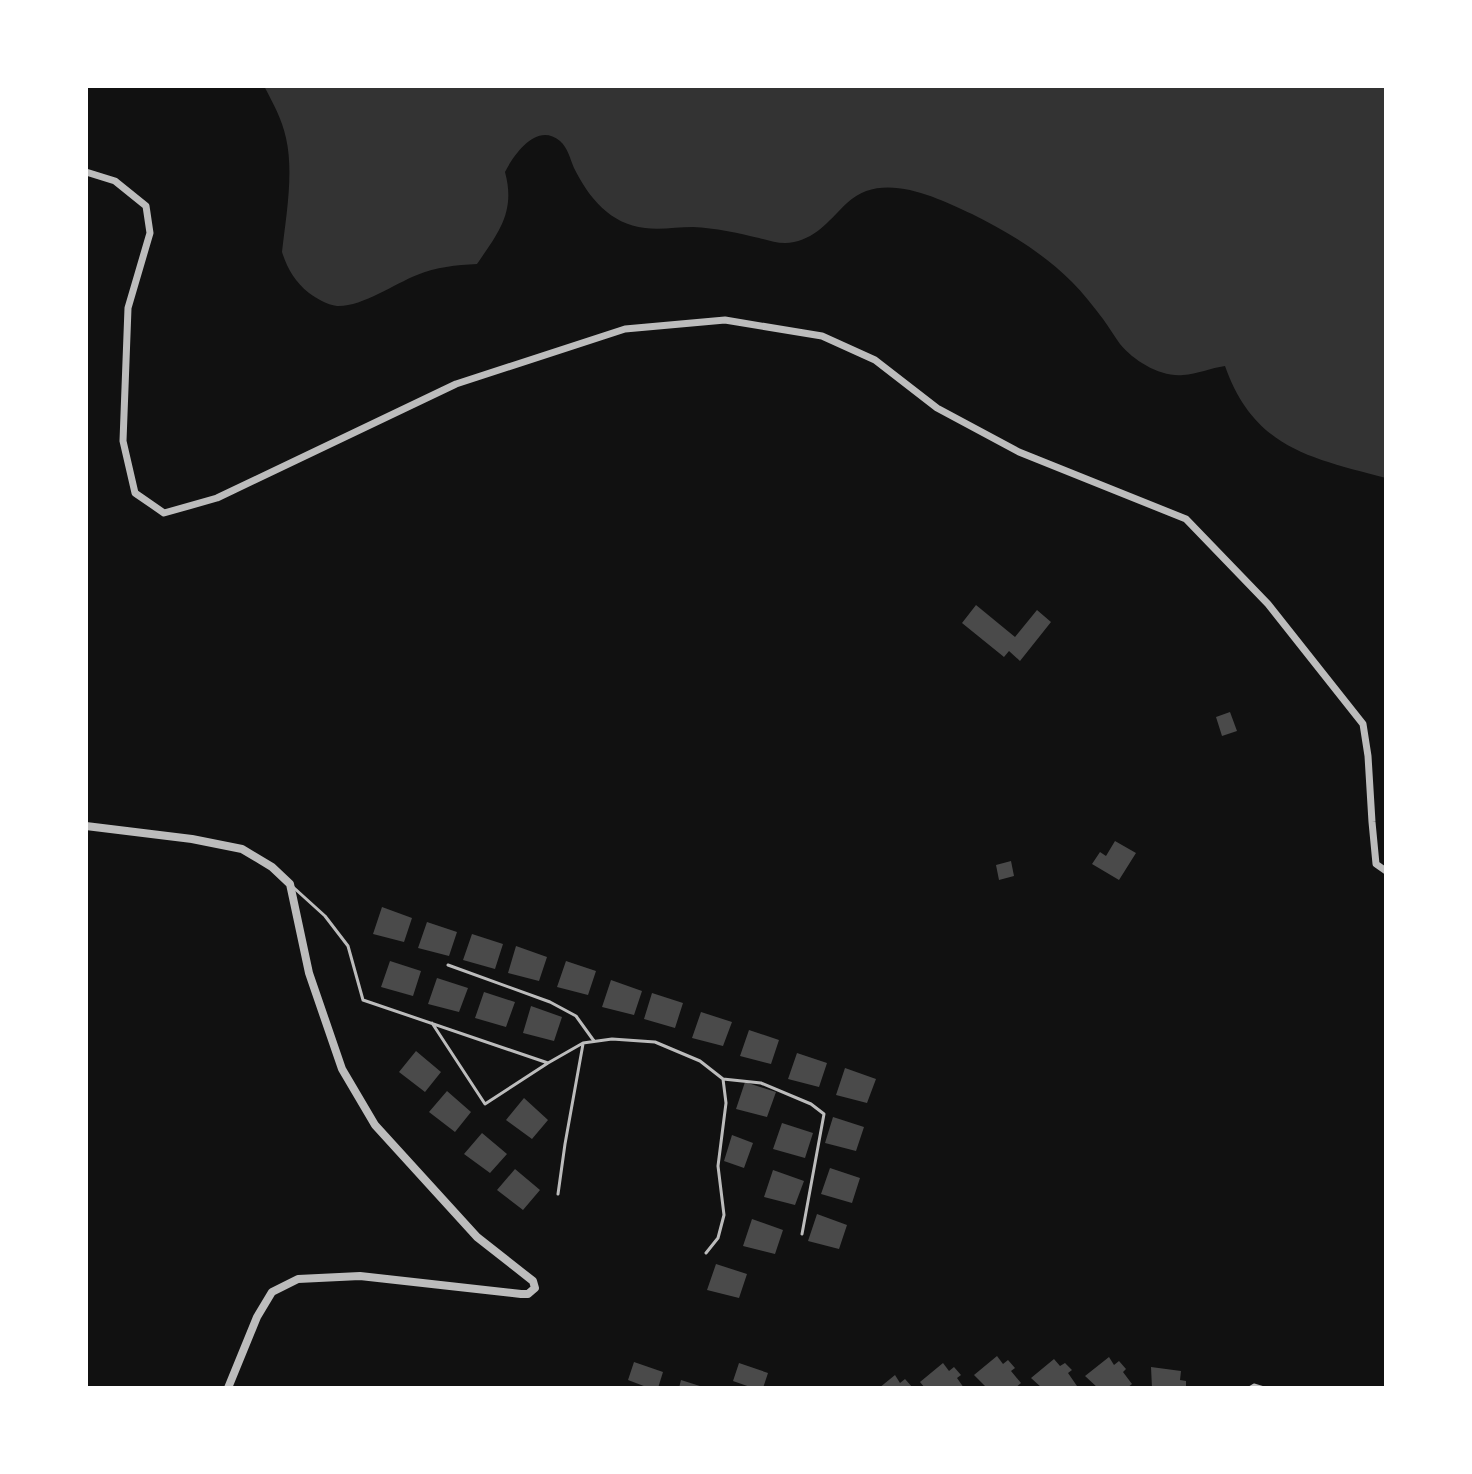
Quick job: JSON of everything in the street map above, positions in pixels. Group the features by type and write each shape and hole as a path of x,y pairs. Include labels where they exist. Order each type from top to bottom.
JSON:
{"street":[{"path":"86,172 115,181 146,206 150,233 128,308 123,441 135,493 164,513 217,498 456,384 625,329 725,320 822,336 875,360 937,408 1019,452 1186,519 1268,604 1363,724 1376,864 1386,871"},
{"path":"86,826 192,839 242,849 272,867 290,884 309,973 342,1069 375,1125 477,1237 533,1281 535,1288 528,1294 521,1294 360,1276 298,1279 272,1292 257,1317 228,1388"},
{"path":"1375,854 1386,854"}],"lane":[{"path":"290,884 325,916 348,946 363,1000 548,1063"},
{"path":"448,965 550,1002 576,1016 594,1041"},
{"path":"432,1023 485,1104 583,1043 612,1039 655,1042 700,1061 723,1079 761,1083 811,1104 824,1114 802,1234"},
{"path":"558,1194 583,1043"},
{"path":"706,1253 718,1238 724,1215 718,1166 726,1103 723,1079"},
{"path":"1249,1388 1254,1385 1264,1388"}],"shaded area":[{"path":"264,86 1386,86 1386,478 1309,455 1269,432 1237,394 1225,366 1174,375 1140,362 1120,344 1076,286 1037,252 942,200 892,187 861,193 817,231 803,240 790,243 701,228 645,228 621,221 602,208 580,179 563,144 543,135 528,142 505,172 507,211 498,232 477,264 431,270 357,303 329,304 300,284 282,252 288,195 288,152 282,124"}],"building":[{"path":"976,605 1015,637 1037,610 1051,622 1020,661 1009,651 1004,657 962,623"},
{"path":"1230,712 1237,731 1222,736 1216,717"},
{"path":"1115,841 1136,853 1119,880 1092,864 1100,852 1106,856"},
{"path":"1011,861 1014,876 999,880 996,865"},
{"path":"382,907 412,918 404,942 373,934"},
{"path":"427,922 457,932 449,956 418,948"},
{"path":"472,934 503,944 495,969 463,960"},
{"path":"516,946 547,957 539,981 508,973"},
{"path":"390,961 421,971 413,996 381,987"},
{"path":"566,961 596,971 588,995 557,987"},
{"path":"437,978 468,988 459,1012 428,1004"},
{"path":"611,980 642,991 634,1015 602,1007"},
{"path":"484,992 515,1002 506,1027 475,1018"},
{"path":"652,993 683,1003 675,1028 644,1019"},
{"path":"531,1006 562,1017 554,1041 523,1033"},
{"path":"701,1012 732,1022 723,1046 692,1038"},
{"path":"749,1030 779,1040 771,1064 740,1056"},
{"path":"416,1051 441,1072 425,1092 399,1072"},
{"path":"797,1053 827,1063 819,1087 788,1079"},
{"path":"845,1068 876,1079 867,1103 836,1095"},
{"path":"745,1082 776,1092 767,1117 736,1109"},
{"path":"447,1091 471,1112 455,1132 429,1112"},
{"path":"524,1098 548,1120 532,1139 506,1120"},
{"path":"833,1117 864,1127 856,1151 825,1143"},
{"path":"782,1123 813,1133 805,1158 773,1149"},
{"path":"482,1133 507,1154 490,1173 464,1154"},
{"path":"732,1135 753,1143 744,1168 724,1161"},
{"path":"830,1168 860,1178 852,1203 821,1194"},
{"path":"515,1169 540,1190 523,1210 497,1190"},
{"path":"773,1170 804,1181 795,1205 764,1197"},
{"path":"817,1214 847,1225 839,1249 808,1241"},
{"path":"752,1219 783,1230 775,1254 743,1246"},
{"path":"716,1264 747,1274 739,1298 707,1290"},
{"path":"997,1356 1003,1364 1008,1360 1015,1368 1011,1371 1021,1383 1015,1388 987,1388 974,1375"},
{"path":"1109,1357 1114,1365 1119,1361 1126,1369 1123,1372 1132,1384 1127,1388 1098,1388 1085,1376"},
{"path":"1054,1359 1060,1366 1065,1363 1072,1370 1068,1373 1077,1386 1075,1388 1042,1388 1031,1378"},
{"path":"634,1362 663,1372 658,1388 628,1380"},
{"path":"739,1363 768,1373 763,1388 733,1381"},
{"path":"943,1363 949,1371 954,1367 961,1375 957,1378 964,1388 925,1388 920,1382"},
{"path":"1151,1367 1181,1371 1180,1380 1186,1381 1186,1388 1152,1388"},
{"path":"895,1375 900,1383 905,1379 913,1388 879,1388"},
{"path":"681,1380 703,1387 703,1388 679,1388"}]}
